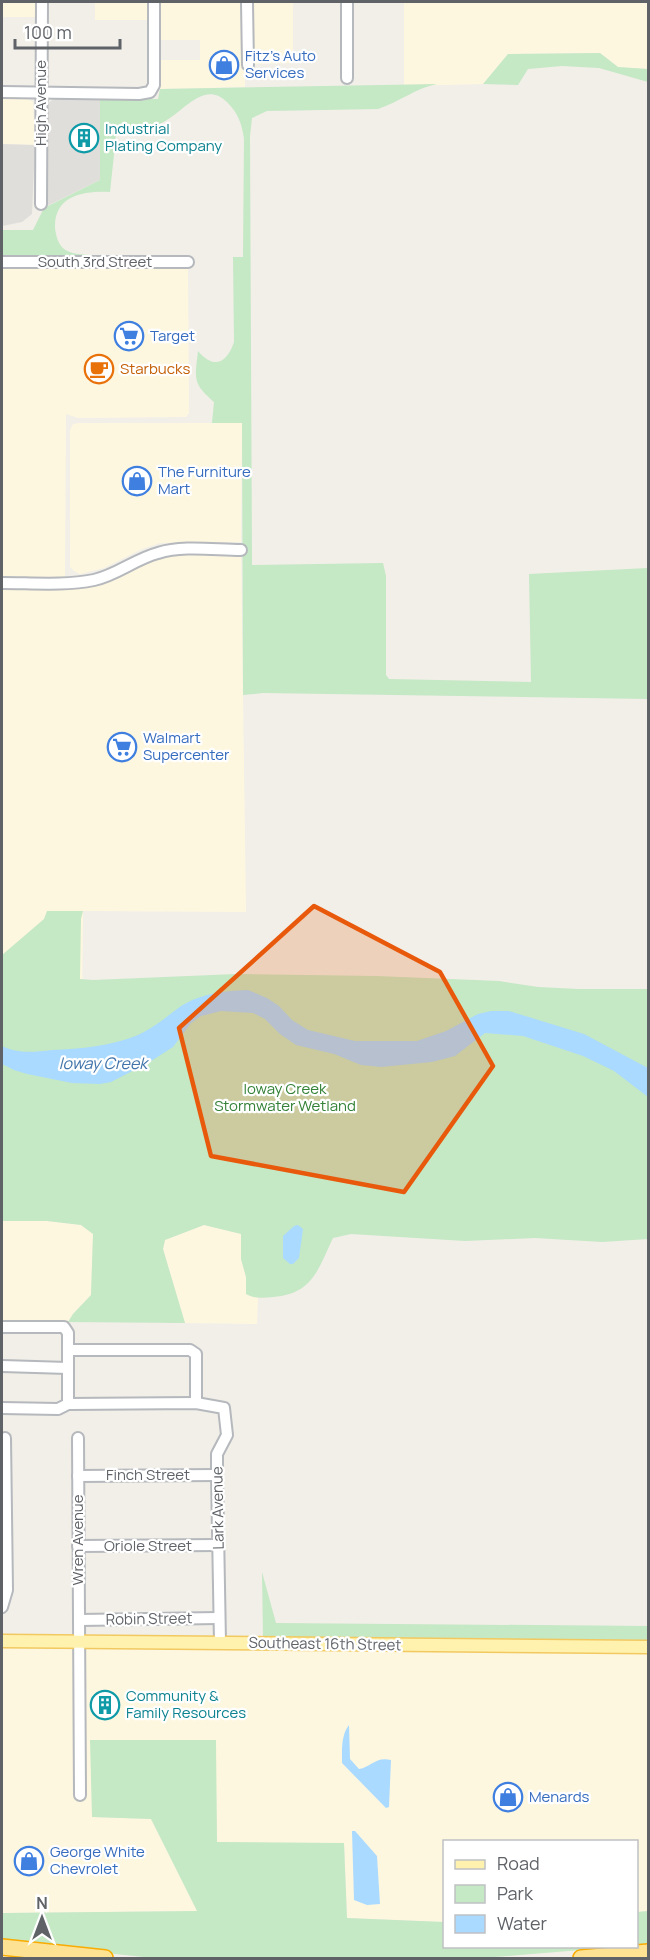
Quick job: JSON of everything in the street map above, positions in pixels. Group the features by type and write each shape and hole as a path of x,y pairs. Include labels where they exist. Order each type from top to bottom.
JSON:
{"highway":[{"path":"2,1947 105,1959"},
{"path":"581,1959 648,1952"}],"main road":[{"name":"Southeast 16th Street","path":"2,1641 648,1647"}],"street":[{"name":"High Avenue","path":"41,204 42,2"},
{"path":"2,92 139,94 150,92 154,84 154,2"},
{"path":"247,2 248,65"},
{"path":"347,2 347,78"},
{"name":"South 3rd Street","path":"2,262 188,262"},
{"path":"2,583 80,582 111,576 160,552 241,550"},
{"path":"2,1327 64,1327 68,1333 68,1404"},
{"path":"2,1408 58,1409 68,1404 196,1403 196,1354 190,1350 68,1350"},
{"path":"2,1366 68,1368"},
{"name":"Lark Avenue","path":"196,1403 224,1408 227,1435 218,1455 217,1475 220,1642"},
{"path":"2,1607 7,1590 5,1438"},
{"name":"Wren Avenue","path":"78,1438 80,1795"},
{"name":"Finch Street","path":"78,1476 217,1475"},
{"name":"Oriole Street","path":"78,1546 219,1545"},
{"name":"Robin Street","path":"79,1620 219,1618"}],"highlighted area":[{"path":"314,906 440,972 493,1066 404,1192 211,1156 179,1028"}],"shaded area":[{"path":"2,2 35,2 35,17 2,17"},
{"path":"95,2 149,2 150,20 95,20"},
{"path":"159,2 244,2 245,87 160,89 159,60 200,60 200,40 159,40"},
{"path":"250,2 293,2 293,63 251,64"},
{"path":"404,2 648,2 648,69 618,67 600,53 508,54 483,84 404,86"},
{"path":"2,97 25,97 33,102 35,145 2,144"},
{"path":"56,98 100,99 100,180 47,206 47,112 49,102"},
{"path":"2,144 35,145 32,214 22,222 2,226"},
{"path":"2,262 188,262 189,413 186,417 78,418 66,414 65,582 80,582 160,552 241,550 246,912 83,911 82,1007 2,1008"},
{"path":"242,423 241,542 160,543 142,549 104,568 80,574 74,571 70,567 70,430 73,424"},
{"path":"2,1221 47,1221 81,1225 93,1234 91,1295 68,1322 2,1321"},
{"path":"204,1225 242,1234 241,1259 246,1277 246,1294 258,1298 257,1324 185,1323 163,1249 165,1240"},
{"path":"2,1648 648,1653 648,1911 638,1912 638,1840 443,1840 443,1922 347,1918 344,1843 217,1843 215,1740 91,1740 92,1817 151,1819 198,1911 2,1913"}],"green space":[{"path":"600,53 618,67 648,69 648,82 599,68 562,66 528,69 518,85 483,84 508,54"},
{"path":"437,84 378,109 267,111 252,118 250,136 252,565 383,563 386,576 386,675 389,679 531,682 529,574 648,568 648,699 263,693 243,695 242,423 212,423 214,402 198,385 196,374 198,351 209,361 219,362 228,355 234,342 233,257 243,257 244,139 237,115 227,102 218,96 209,94 192,101 159,124 117,126 110,192 81,194 72,197 60,208 56,217 56,234 62,247 70,252 92,255 92,257 2,258 2,230 33,230 44,208 100,180 100,99 158,99 160,89"},
{"name":"Ioway Creek Stormwater Wetland","path":"47,911 83,911 80,979 236,974 377,976 499,981 538,987 578,989 648,989 648,1239 602,1242 535,1238 465,1241 351,1234 333,1238 318,1270 306,1285 286,1295 259,1298 246,1294 246,1277 241,1259 241,1234 204,1225 165,1240 163,1249 185,1323 68,1322 91,1295 93,1234 81,1225 47,1221 2,1221 2,955 44,919"},
{"path":"262,1572 276,1623 648,1626 648,1640 263,1637"},
{"path":"90,1740 216,1740 217,1842 344,1843 347,1918 443,1922 443,1948 605,1948 483,1958 153,1958 2,1942 2,1913 197,1911 151,1819 92,1817"},
{"path":"648,1911 648,1943 638,1945 638,1912"}],"water":[{"name":"Ioway Creek","path":"248,990 279,1006 292,1020 308,1030 355,1041 417,1041 446,1031 478,1014 509,1011 584,1034 648,1068 648,1097 614,1071 583,1056 523,1036 485,1033 455,1056 432,1062 381,1067 361,1065 334,1054 296,1045 280,1034 265,1019 253,1013 221,1011 201,1016 191,1023 173,1047 111,1082 72,1083 27,1074 2,1064 2,1046 32,1052 107,1044 128,1039 143,1032 193,1000 220,992"},
{"path":"298,1225 303,1229 299,1258 290,1264 283,1258 283,1236"},
{"path":"349,1725 350,1759 359,1769 381,1759 391,1760 389,1807 386,1808 342,1763 343,1738"},
{"path":"352,1831 355,1831 377,1856 380,1904 367,1905 354,1900"}],"place":[{"name":"Fitz's Auto Services","path":"224,65"},
{"name":"Industrial Plating Company","path":"84,138"},
{"name":"Target","path":"129,336"},
{"name":"Starbucks","path":"99,369"},
{"name":"The Furniture Mart","path":"137,481"},
{"name":"Walmart Supercenter","path":"122,747"},
{"name":"Community & Family Resources","path":"105,1705"},
{"name":"Menards","path":"508,1797"},
{"name":"George White Chevrolet","path":"29,1861"}]}
